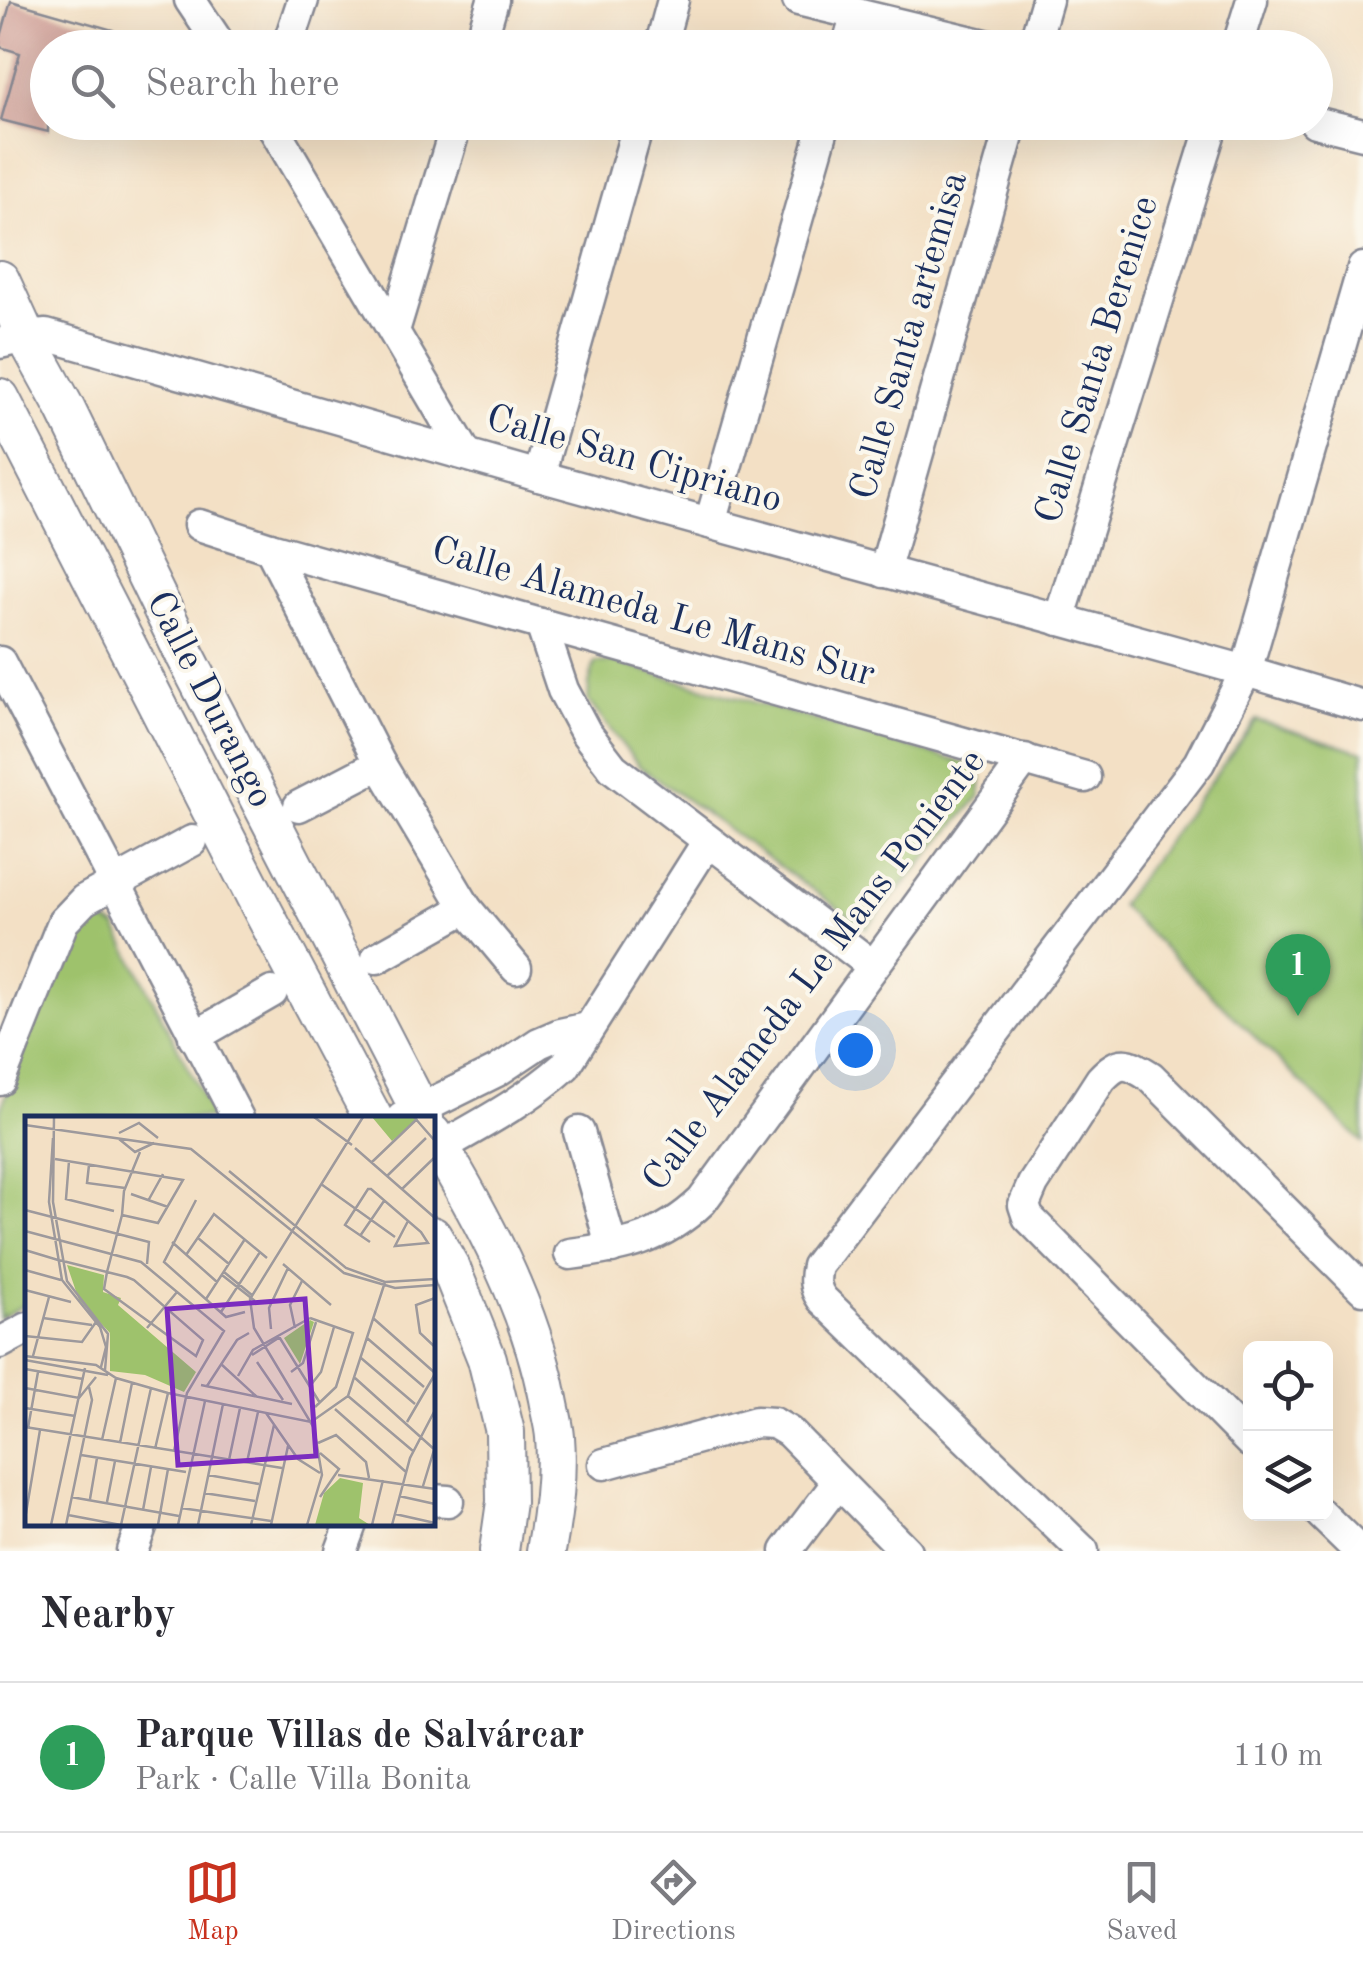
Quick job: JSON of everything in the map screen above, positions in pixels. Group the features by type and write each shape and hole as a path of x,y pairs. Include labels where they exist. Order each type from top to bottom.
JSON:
{"main road":[{"name":"Calle Durango","path":"0,280 13,340 64,408 418,1116"},
{"name":"Calle Durango","path":"0,398 372,1116"},
{"name":"Calle Durango","path":"435,1144 457,1174 518,1300 542,1369 555,1436 554,1512 546,1551"},
{"path":"435,1241 488,1358 506,1432 506,1502 498,1551"}],"street":[{"path":"190,0 210,30"},
{"path":"293,30 304,0"},
{"path":"485,30 494,0"},
{"path":"665,30 673,0"},
{"path":"798,0 923,30"},
{"path":"1038,30 1047,0"},
{"path":"1243,30 1252,0"},
{"path":"852,30 857,14"},
{"path":"1333,126 1363,134"},
{"path":"281,140 466,454"},
{"path":"394,331 451,140"},
{"path":"540,476 634,140"},
{"path":"710,523 821,140"},
{"name":"Calle Santa artemisa","path":"884,572 1007,140"},
{"name":"Calle Santa Berenice","path":"1058,620 1207,140"},
{"path":"1084,1551 822,1299 815,1282 817,1266 1198,764 1246,671 1363,268"},
{"name":"Calle San Cipriano","path":"13,340 46,336 60,339 1363,706"},
{"name":"Calle Alameda Le Mans Sur","path":"198,526 1086,777"},
{"path":"270,548 380,764 466,908 516,968"},
{"path":"541,624 563,690 586,733 613,768 873,966"},
{"path":"4,683 116,882 237,1116"},
{"name":"Calle Alameda Le Mans Poniente","path":"570,1254 612,1248 660,1233 682,1221 702,1201 1024,760"},
{"path":"299,806 380,764"},
{"path":"0,1080 62,922 84,900 192,841"},
{"path":"435,1127 518,1102 566,1066 708,841"},
{"path":"378,958 466,908"},
{"path":"194,1037 272,992"},
{"path":"435,1122 497,1071 539,1043 588,1028"},
{"path":"1243,1435 1028,1217 1024,1205 1032,1184 1100,1079 1121,1064 1151,1077 1363,1289"},
{"path":"497,1071 518,1102"},
{"name":"Calle Alameda Le Mans Poniente","path":"578,1132 612,1248"},
{"path":"0,1344 25,1330"},
{"path":"604,1464 756,1422 774,1423 789,1432 906,1551"},
{"path":"786,1551 838,1482"},
{"path":"1329,1521 1359,1551"},
{"path":"132,1551 141,1526"},
{"path":"341,1551 350,1526"}],"green space":[{"path":"595,662 615,662 968,764 982,778 980,796 866,928 639,766 588,701"},
{"path":"1256,720 1363,752 1363,1143 1120,905"},
{"path":"97,918 116,927 213,1116 25,1116 25,1304 0,1318 0,1110 73,919"}],"building":[{"path":"11,1 113,30 30,30 30,127 1,120 20,53 0,47"}],"place":[{"name":"Parque Villas de Salvárcar","path":"1298,1016"}]}
